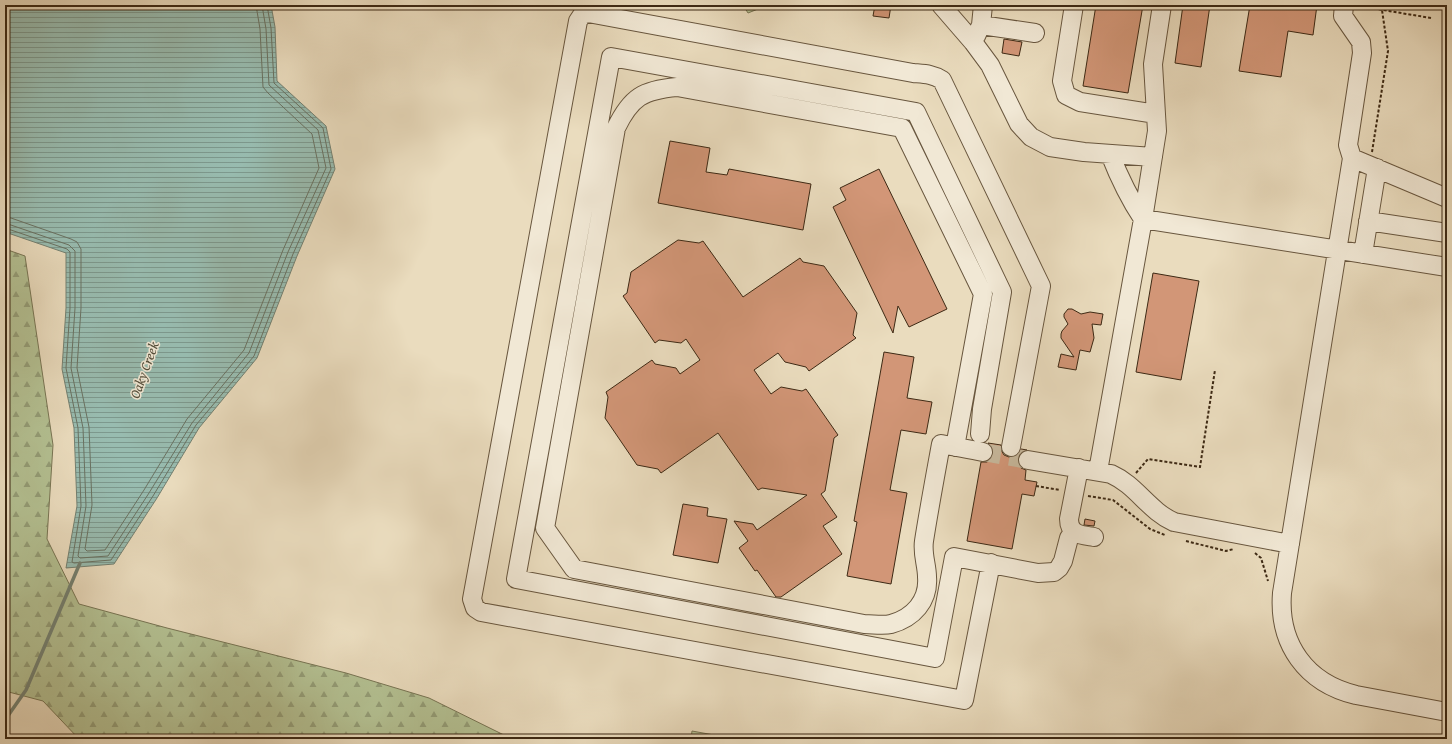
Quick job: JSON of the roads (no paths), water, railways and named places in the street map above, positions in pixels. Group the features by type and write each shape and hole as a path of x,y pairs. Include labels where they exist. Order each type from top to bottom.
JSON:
{"lane":[{"path":"941,5 973,42 990,65 1019,124 1031,137 1050,147 1084,152 1153,156"},
{"path":"973,42 981,25 983,5"},
{"path":"1074,5 1062,81 1066,94 1080,102 1156,114"},
{"path":"1098,472 1143,219 1157,131 1153,64 1162,5"},
{"path":"1351,6 1343,16 1361,42 1362,53 1348,145 1352,158 1282,593 1281,615 1288,641 1297,656 1304,666 1322,682 1344,692 1447,712"},
{"path":"991,563 964,700 481,612 475,608 472,599 578,21 582,15 588,13 913,73 930,74 942,80 1041,286 1011,447"},
{"path":"981,25 1035,33"},
{"path":"980,434 982,409 1002,292 916,112 611,56 516,579 935,658 954,557 1038,573 1054,572 1059,568 1063,561 1069,538 1074,532"},
{"path":"955,447 983,294 902,128 677,87 652,90 640,96 630,104 616,128 545,528 574,569 864,624 891,624 912,614 921,605 925,596 927,576 924,560 924,543 941,444 955,447 983,452"},
{"path":"1110,154 1120,180 1143,219"},
{"path":"1352,158 1447,198"},
{"path":"1363,254 1377,168"},
{"path":"1143,219 1447,267"},
{"path":"1368,221 1447,233"},
{"path":"1028,460 1111,474 1119,477 1164,518 1174,522 1290,544"},
{"path":"1078,468 1069,519 1070,527 1077,534 1094,537"}],"water":[{"path":"5,5 271,5 275,27 277,81 326,126 335,169 297,256 257,358 199,428 157,498 114,564 66,568 77,506 74,428 62,369 66,308 66,253 5,232"}],"waterway":[{"name":"Oaky Creek","path":"5,720 26,690 80,563"}],"tunnel":[{"path":"983,452 1028,460"}]}
